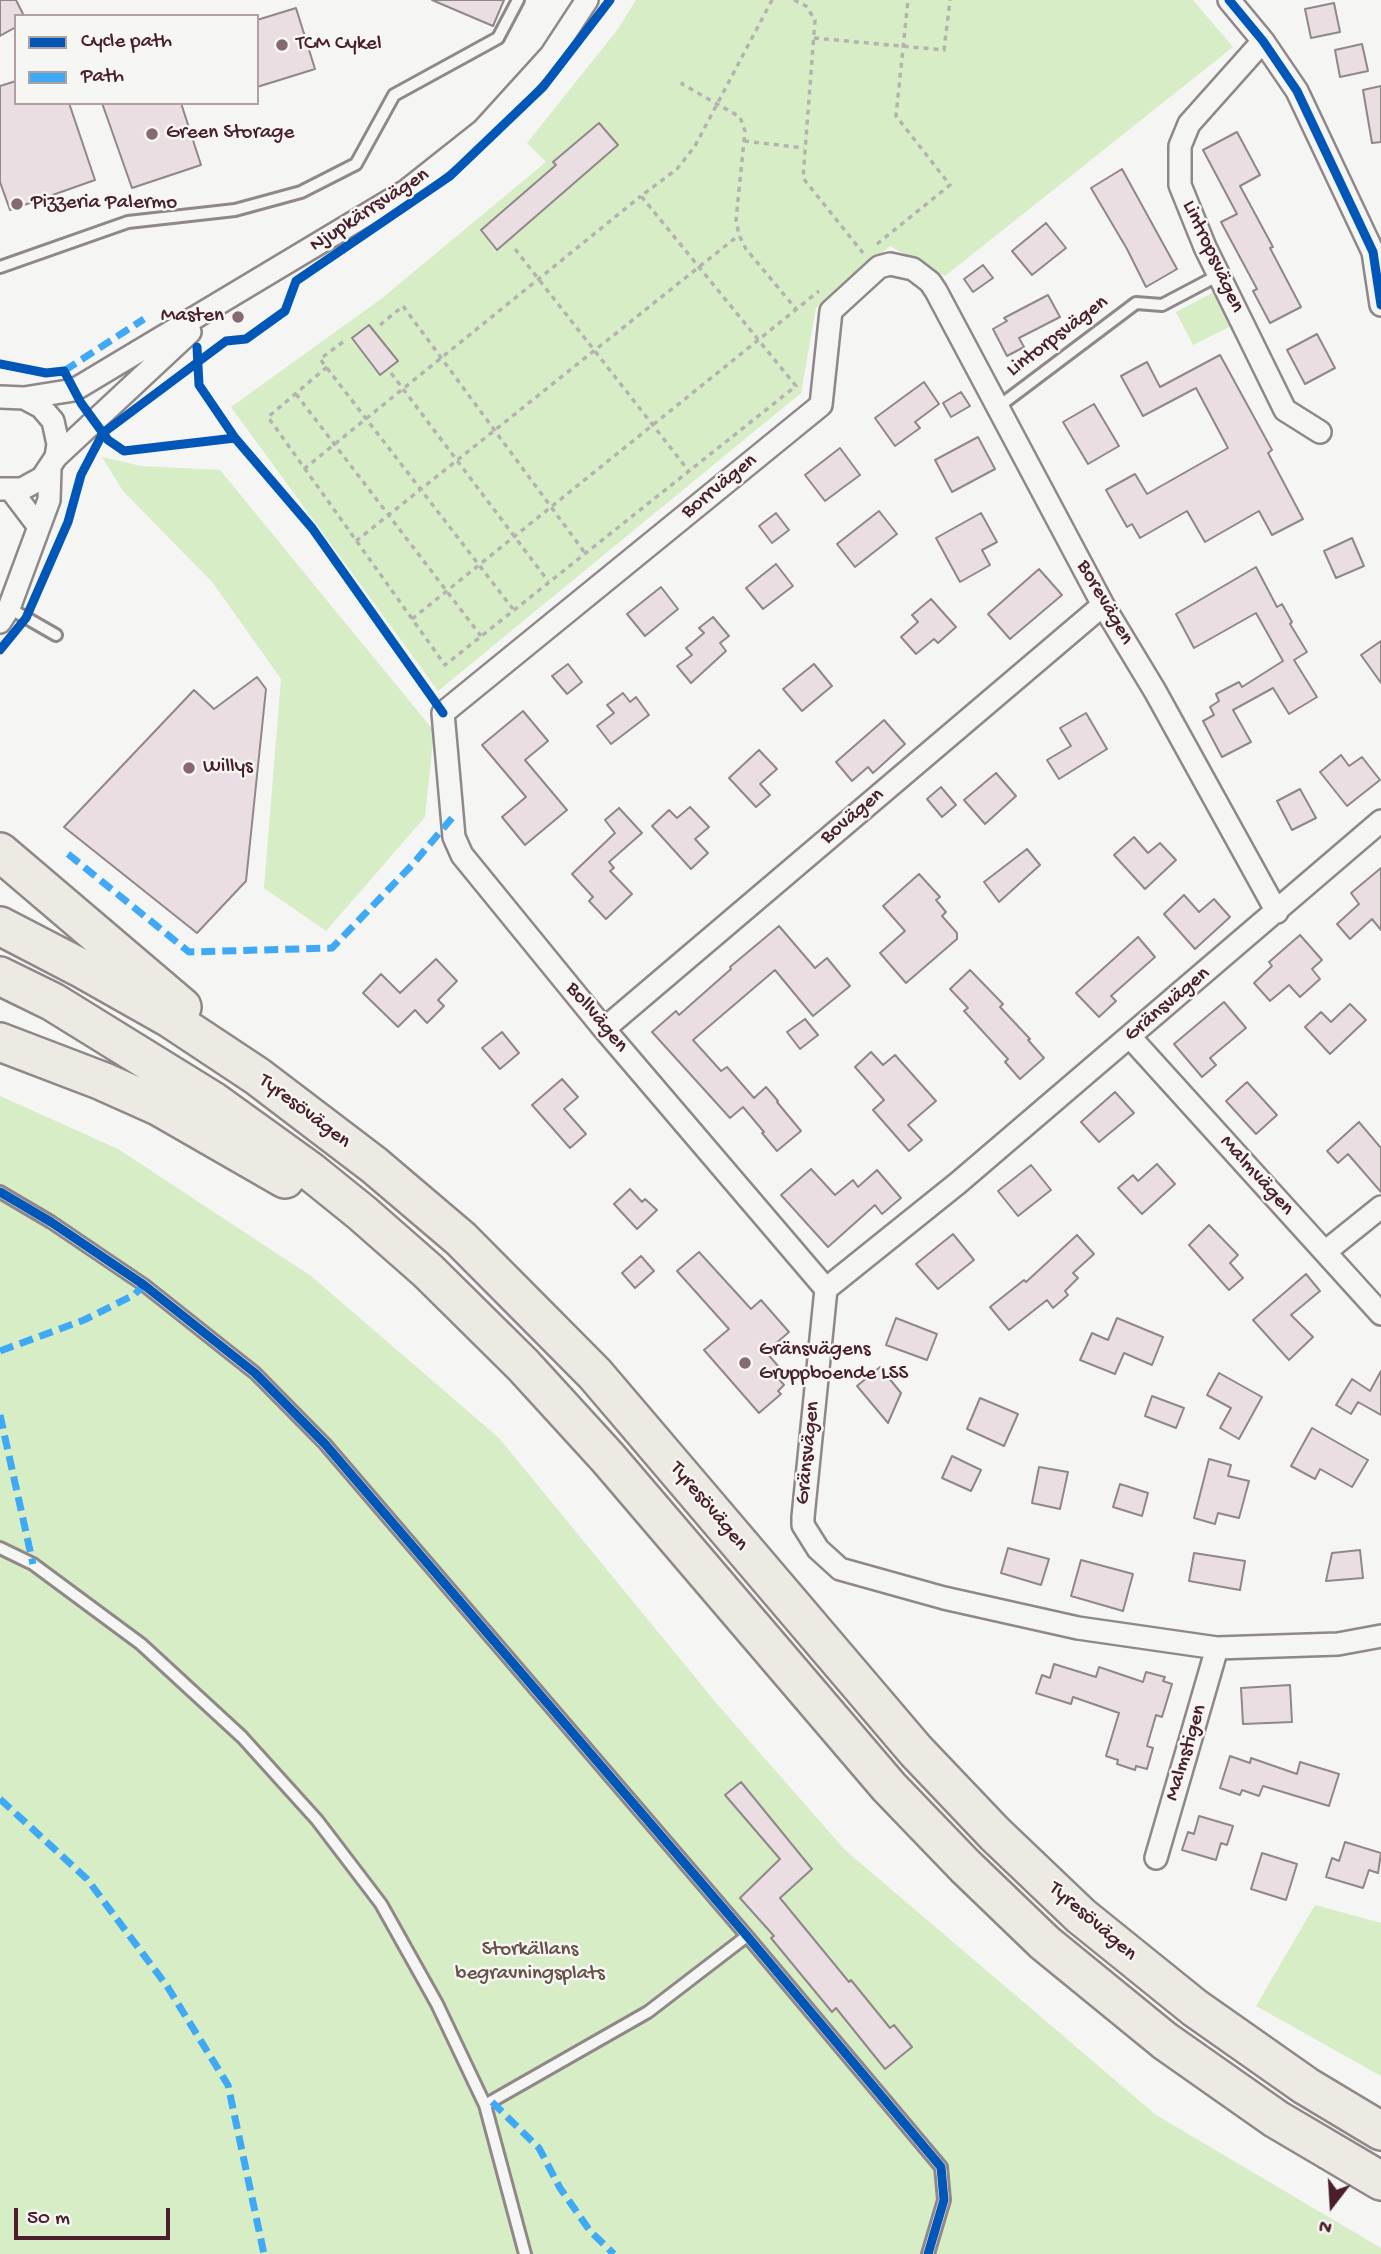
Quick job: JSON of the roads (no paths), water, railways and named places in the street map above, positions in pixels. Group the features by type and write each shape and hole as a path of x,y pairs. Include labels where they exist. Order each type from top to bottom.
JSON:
{"highway":[{"path":"0,852 176,1002 257,1076"},
{"name":"Tyresövägen","path":"0,926 160,1013 257,1076 374,1165 461,1239 595,1374 916,1751 995,1834 1081,1916 1195,2008 1307,2086 1381,2131"},
{"name":"Tyresövägen","path":"0,976 53,1002 213,1101 310,1171 428,1271 513,1356 608,1458 889,1787 965,1866 1045,1943 1165,2041 1276,2119 1381,2181"},
{"path":"0,1042 102,1081 158,1106 272,1171 428,1271"}],"street":[{"name":"Njupkärrsvägen","path":"0,396 24,398 74,390 407,191 483,130 551,55 587,0"},
{"path":"1229,0 1263,41 1297,91 1377,250 1381,305"},
{"name":"Lintropsvägen","path":"1263,41 1189,124 1180,146 1180,185 1205,247 1285,410 1320,432"},
{"name":"Borrvägen","path":"443,713 821,405 831,311 879,267 890,264 913,269 930,282 936,291"},
{"name":"Borevägen","path":"936,291 1102,605 1155,691 1277,912"},
{"name":"Njupkärrsvägen","path":"5,490 32,485 217,306"},
{"path":"4,615 48,500 58,444 53,421 41,407 24,398"},
{"path":"5,490 39,527"},
{"name":"Bovägen","path":"604,1029 1102,605"},
{"name":"Bollvägen","path":"443,713 454,837 462,855 604,1029 826,1289"},
{"name":"Gränsvägen","path":"1381,821 958,1183 826,1289 803,1517 803,1525 810,1538 827,1559 840,1569 944,1598 1078,1628 1217,1648 1338,1644 1381,1636"},
{"name":"Malmvägen","path":"1130,1037 1381,1314"},
{"path":"1325,1252 1381,1207"},
{"name":"Malmstigen","path":"1156,1858 1217,1648"}],"lane":[{"path":"0,267 128,222 235,210 301,192 356,164 394,95 498,38 518,0"},
{"name":"Lintorpsvägen","path":"998,407 1136,303 1162,305 1219,275"},
{"path":"4,615 56,635"},
{"path":"0,1192 51,1222 144,1284 255,1373 324,1444 747,1936 941,2167 944,2200 928,2254"},
{"path":"0,1548 33,1564 142,1644 242,1737 317,1820 381,1904 437,2004 485,2105 525,2254"},
{"path":"485,2105 648,2012 747,1936"}],"place":[{"name":"TCM Cykel","path":"282,45"},
{"name":"Green Storage","path":"152,134"},
{"name":"Pizzeria Palermo","path":"17,204"},
{"name":"Masten","path":"238,317"},
{"name":"Willys","path":"189,768"},
{"name":"Gränsvägens Gruppboende LSS","path":"745,1363"}],"park label":[{"name":"Storkällans begravningsplats","path":"530,1963"}]}
